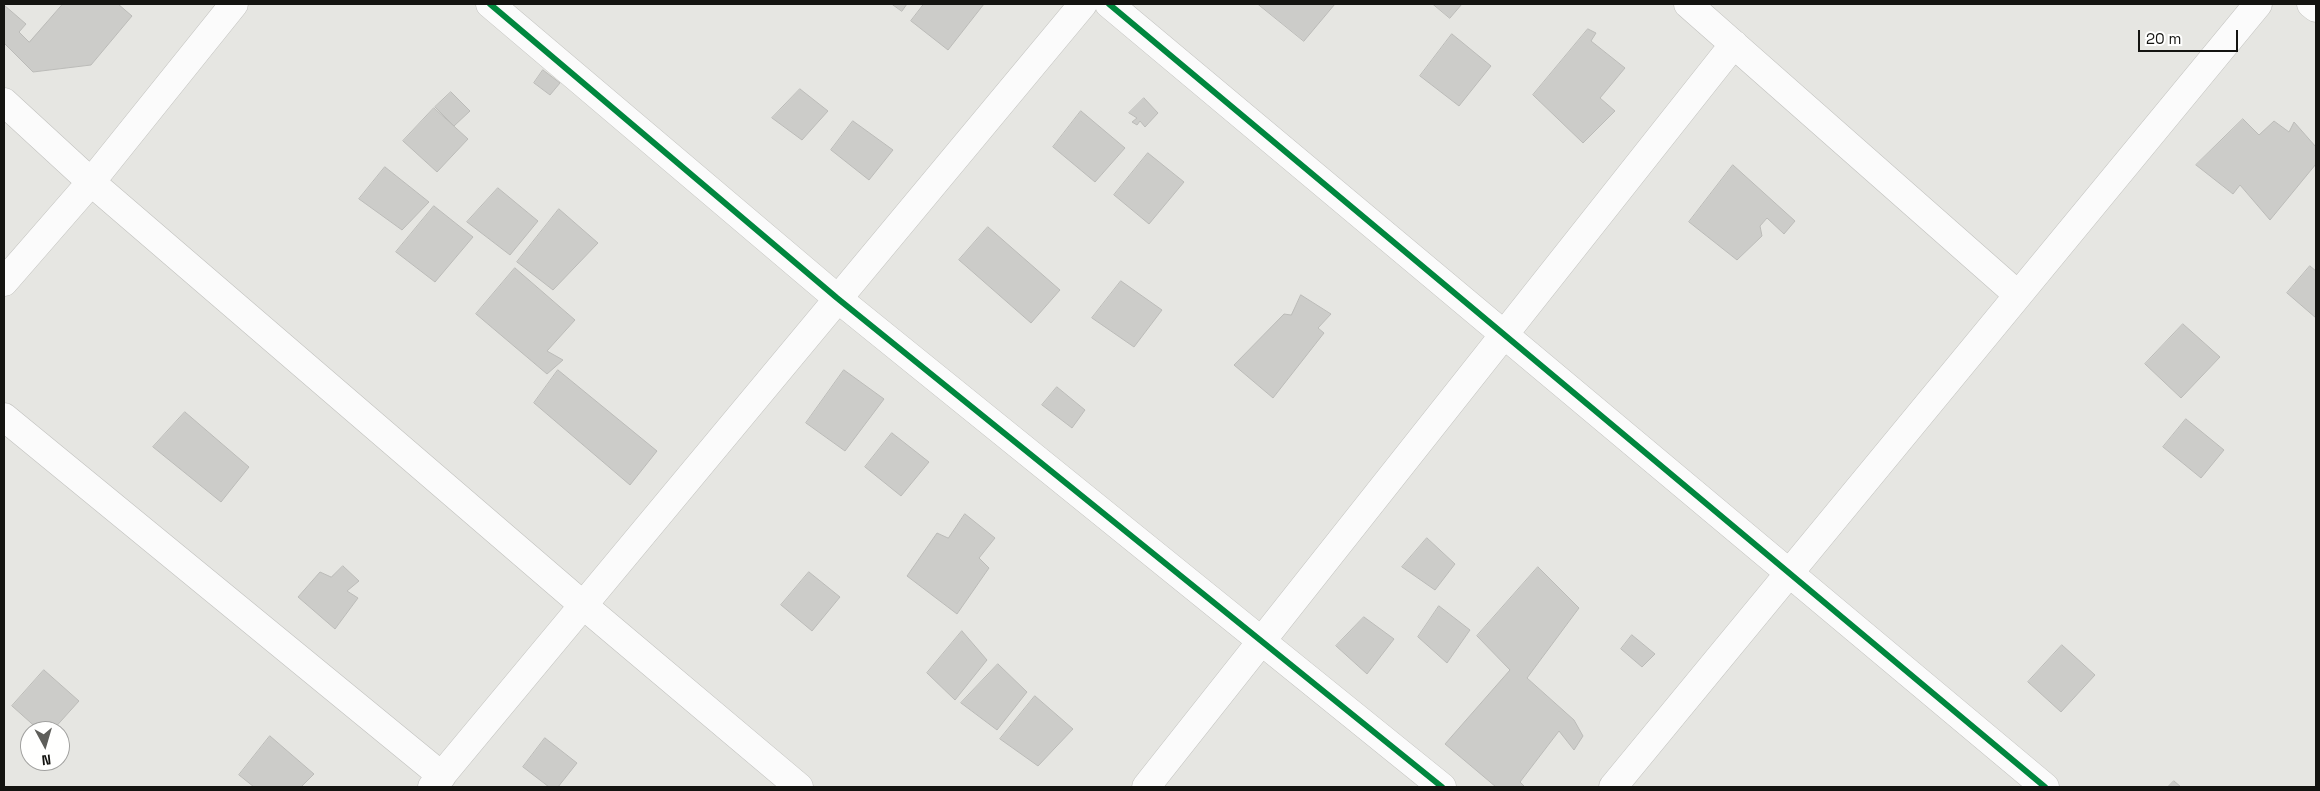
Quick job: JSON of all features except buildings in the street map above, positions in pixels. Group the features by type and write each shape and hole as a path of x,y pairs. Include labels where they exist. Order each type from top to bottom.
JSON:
{"street":[{"path":"4,282 92,182 234,4"},
{"path":"490,4 837,298 1442,787"},
{"path":"4,417 437,782 1083,4"},
{"path":"1109,4 2045,787"},
{"path":"1688,4 2017,294"},
{"path":"1612,787 2258,4"},
{"path":"2311,4 2316,8"},
{"path":"1146,787 1734,44"},
{"path":"4,102 92,182 583,605 799,787"}],"cycle path":[{"path":"490,4 837,298 1442,787"},
{"path":"1109,4 2045,787"}]}
